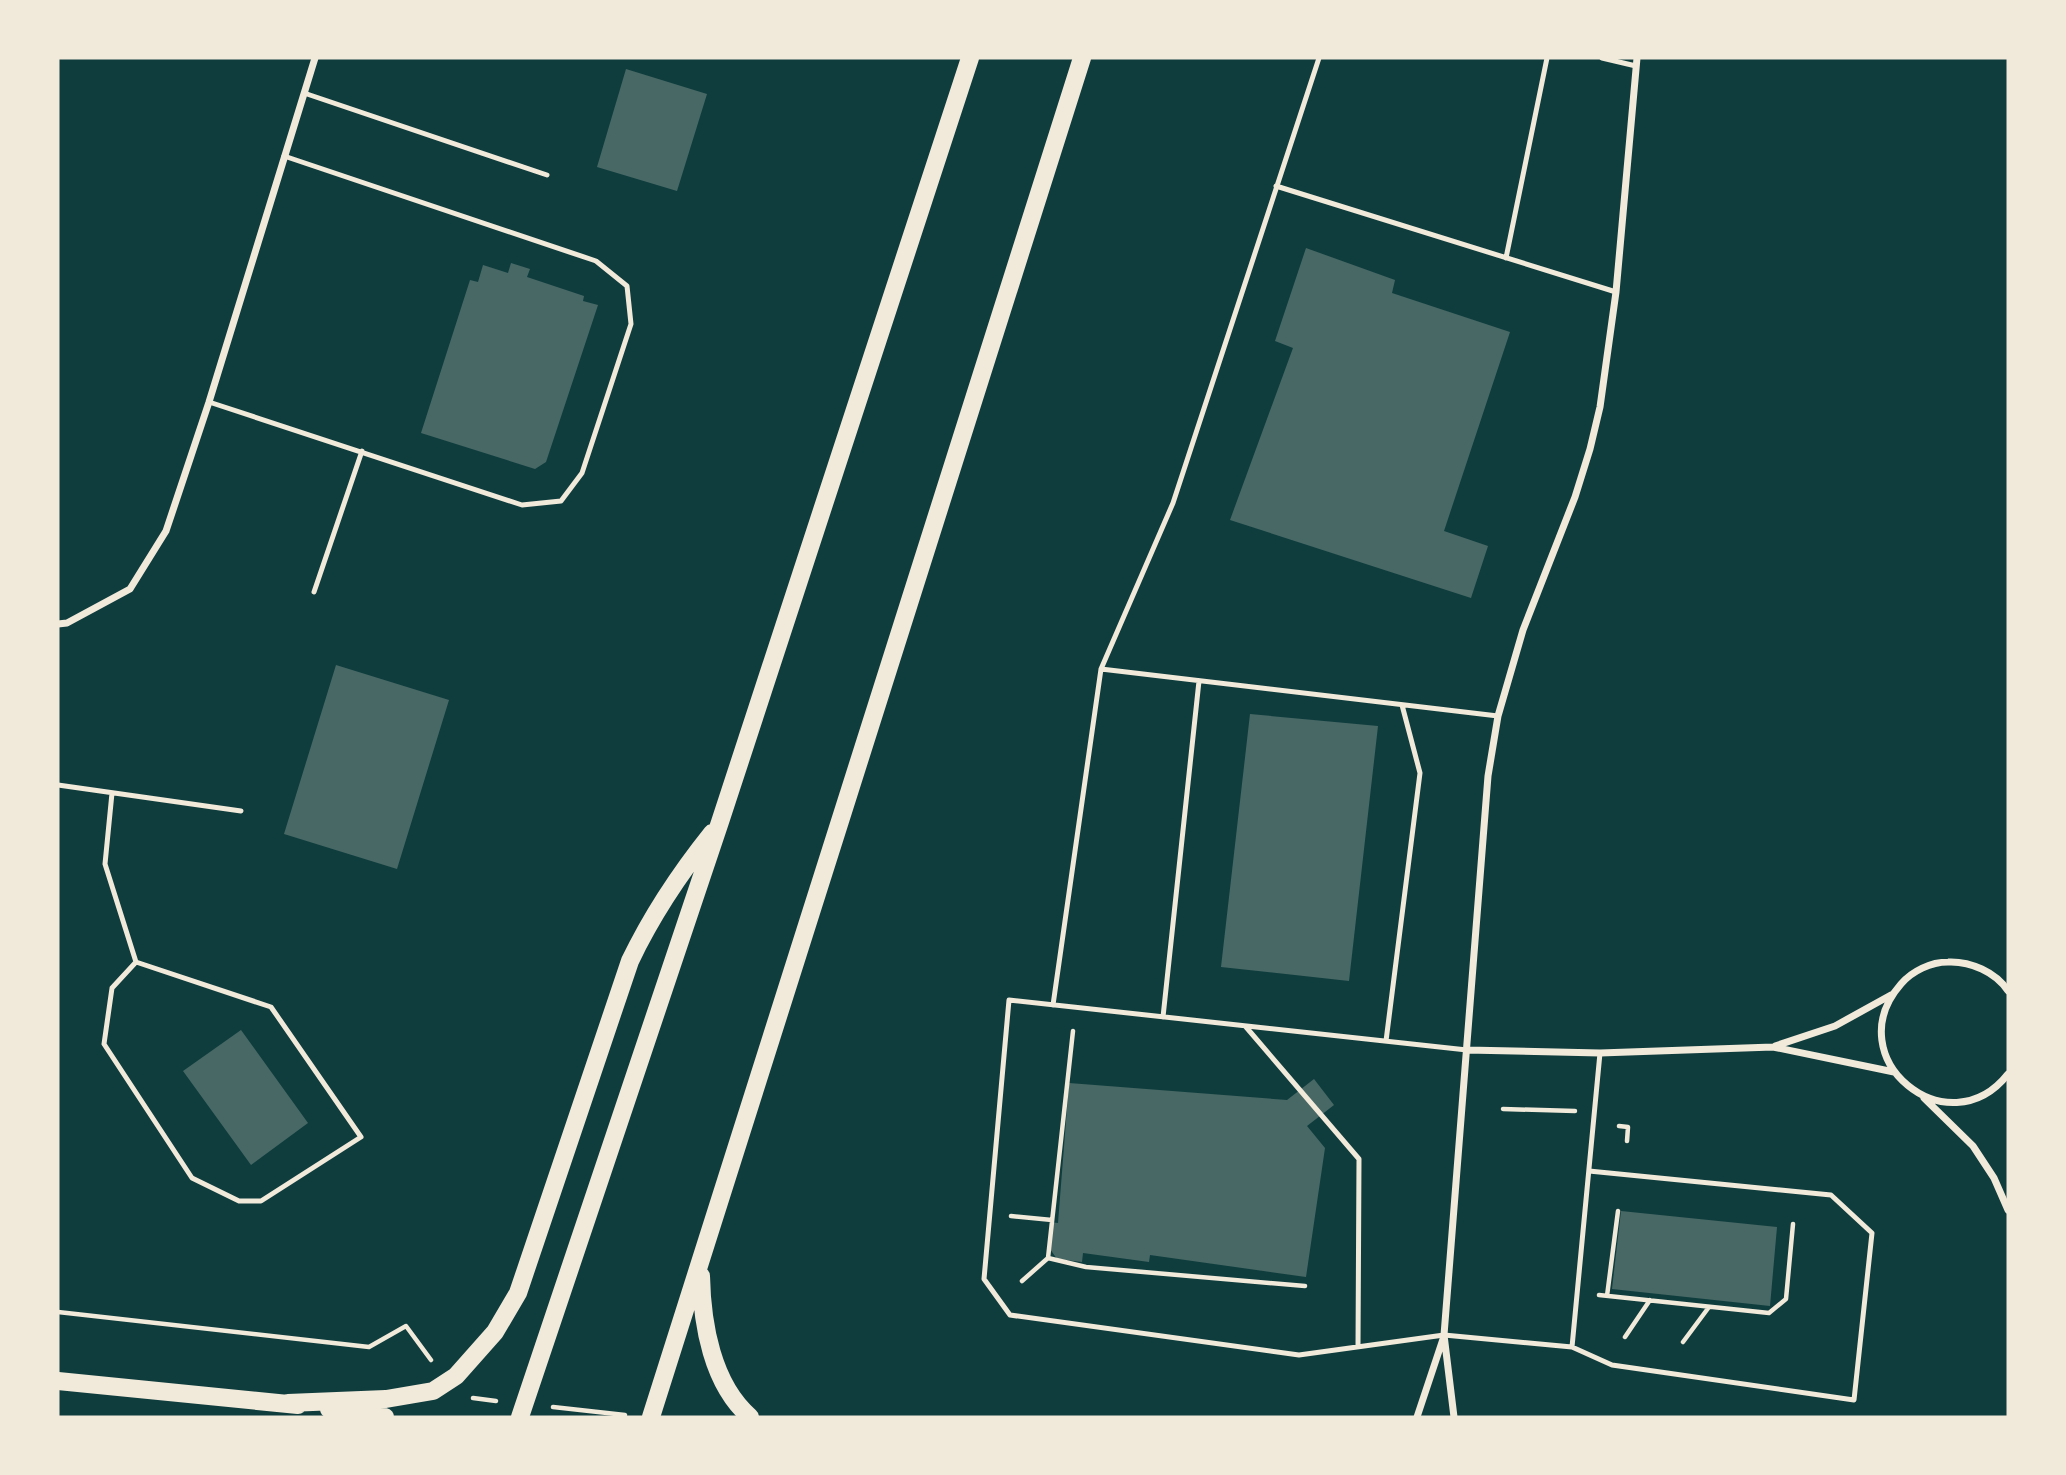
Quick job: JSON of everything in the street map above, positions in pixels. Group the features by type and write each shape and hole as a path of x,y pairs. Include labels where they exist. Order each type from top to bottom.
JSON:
{"main road":[{"path":"520,1417 720,822 970,58"},
{"path":"651,1417 1082,58"},
{"path":"288,1403 386,1399 433,1391 456,1376 495,1332 518,1293 629,961 647,925 720,822"},
{"path":"701,1260 702,1300 720,1378 739,1408 750,1417"},
{"path":"58,1381 288,1403 385,1417"}],"street":[{"path":"58,624 67,623 130,589 166,531 209,402 315,58"},
{"path":"1454,1417 1444,1335 1488,776 1498,716 1523,630 1575,497 1600,407 1616,292 1636,62"},
{"path":"1773,1046 1835,1026 1892,994 1907,978 1925,967 1947,962 1969,964 1989,972 2008,991"},
{"path":"1892,994 1884,1013 1881,1034 1884,1054 1907,1087 1924,1097 1973,1146 1994,1178 2008,1210"},
{"path":"1467,1050 1600,1053 1773,1046 1894,1072"},
{"path":"1924,1097 1944,1102 1964,1102 1984,1096 2001,1084 2008,1074"},
{"path":"1417,1417 1444,1335"}],"lane":[{"path":"1053,1005 1101,669 1173,503 1318,58"},
{"path":"1506,258 1547,58"},
{"path":"1602,58 1636,62"},
{"path":"304,93 547,174"},
{"path":"209,402 522,505 561,501 582,472 631,324 627,286 596,261 284,156"},
{"path":"1276,186 1616,292"},
{"path":"314,592 362,451"},
{"path":"1101,669 1498,716"},
{"path":"1163,1017 1199,681"},
{"path":"1386,1041 1420,774 1402,705"},
{"path":"58,785 241,811"},
{"path":"113,793 105,864 136,962"},
{"path":"136,962 271,1007 361,1137 261,1201 239,1201 192,1178 104,1044 112,988 136,962"},
{"path":"1467,1050 1009,1000 984,1279 1010,1315 1299,1354 1444,1335 1572,1347 1612,1366 1854,1400 1872,1233 1831,1195 1589,1171"},
{"path":"1245,1027 1359,1159 1358,1346"},
{"path":"1572,1347 1600,1053"}],"path":[{"path":"1022,1281 1048,1258 1073,1031"},
{"path":"1503,1109 1576,1111"},
{"path":"1619,1126 1628,1126 1627,1141"},
{"path":"1608,1296 1618,1211"},
{"path":"990,1213 1052,1220"},
{"path":"1577,1293 1769,1313 1786,1300 1793,1224"},
{"path":"1048,1258 1086,1267 1305,1286"},
{"path":"1625,1337 1650,1300"},
{"path":"1683,1342 1710,1307"},
{"path":"58,1312 369,1347 405,1326 424,1351"}],"building":[{"path":"626,69 707,94 677,191 597,167"},
{"path":"1306,248 1395,280 1392,293 1510,332 1444,531 1488,546 1471,598 1230,520 1293,348 1275,341"},
{"path":"511,263 530,269 527,277 584,296 583,301 598,305 546,462 535,469 421,433 470,280 478,282 483,265 508,273"},
{"path":"336,665 449,700 397,869 284,834"},
{"path":"1250,714 1378,726 1349,981 1221,967"},
{"path":"241,1030 308,1123 251,1165 183,1071"},
{"path":"1314,1079 1334,1105 1307,1126 1325,1148 1306,1277 1150,1255 1149,1262 1083,1253 1082,1262 1057,1259 1050,1249 1050,1222 1058,1223 1069,1083 1287,1100"},
{"path":"1621,1211 1777,1227 1770,1306 1612,1289"}]}
